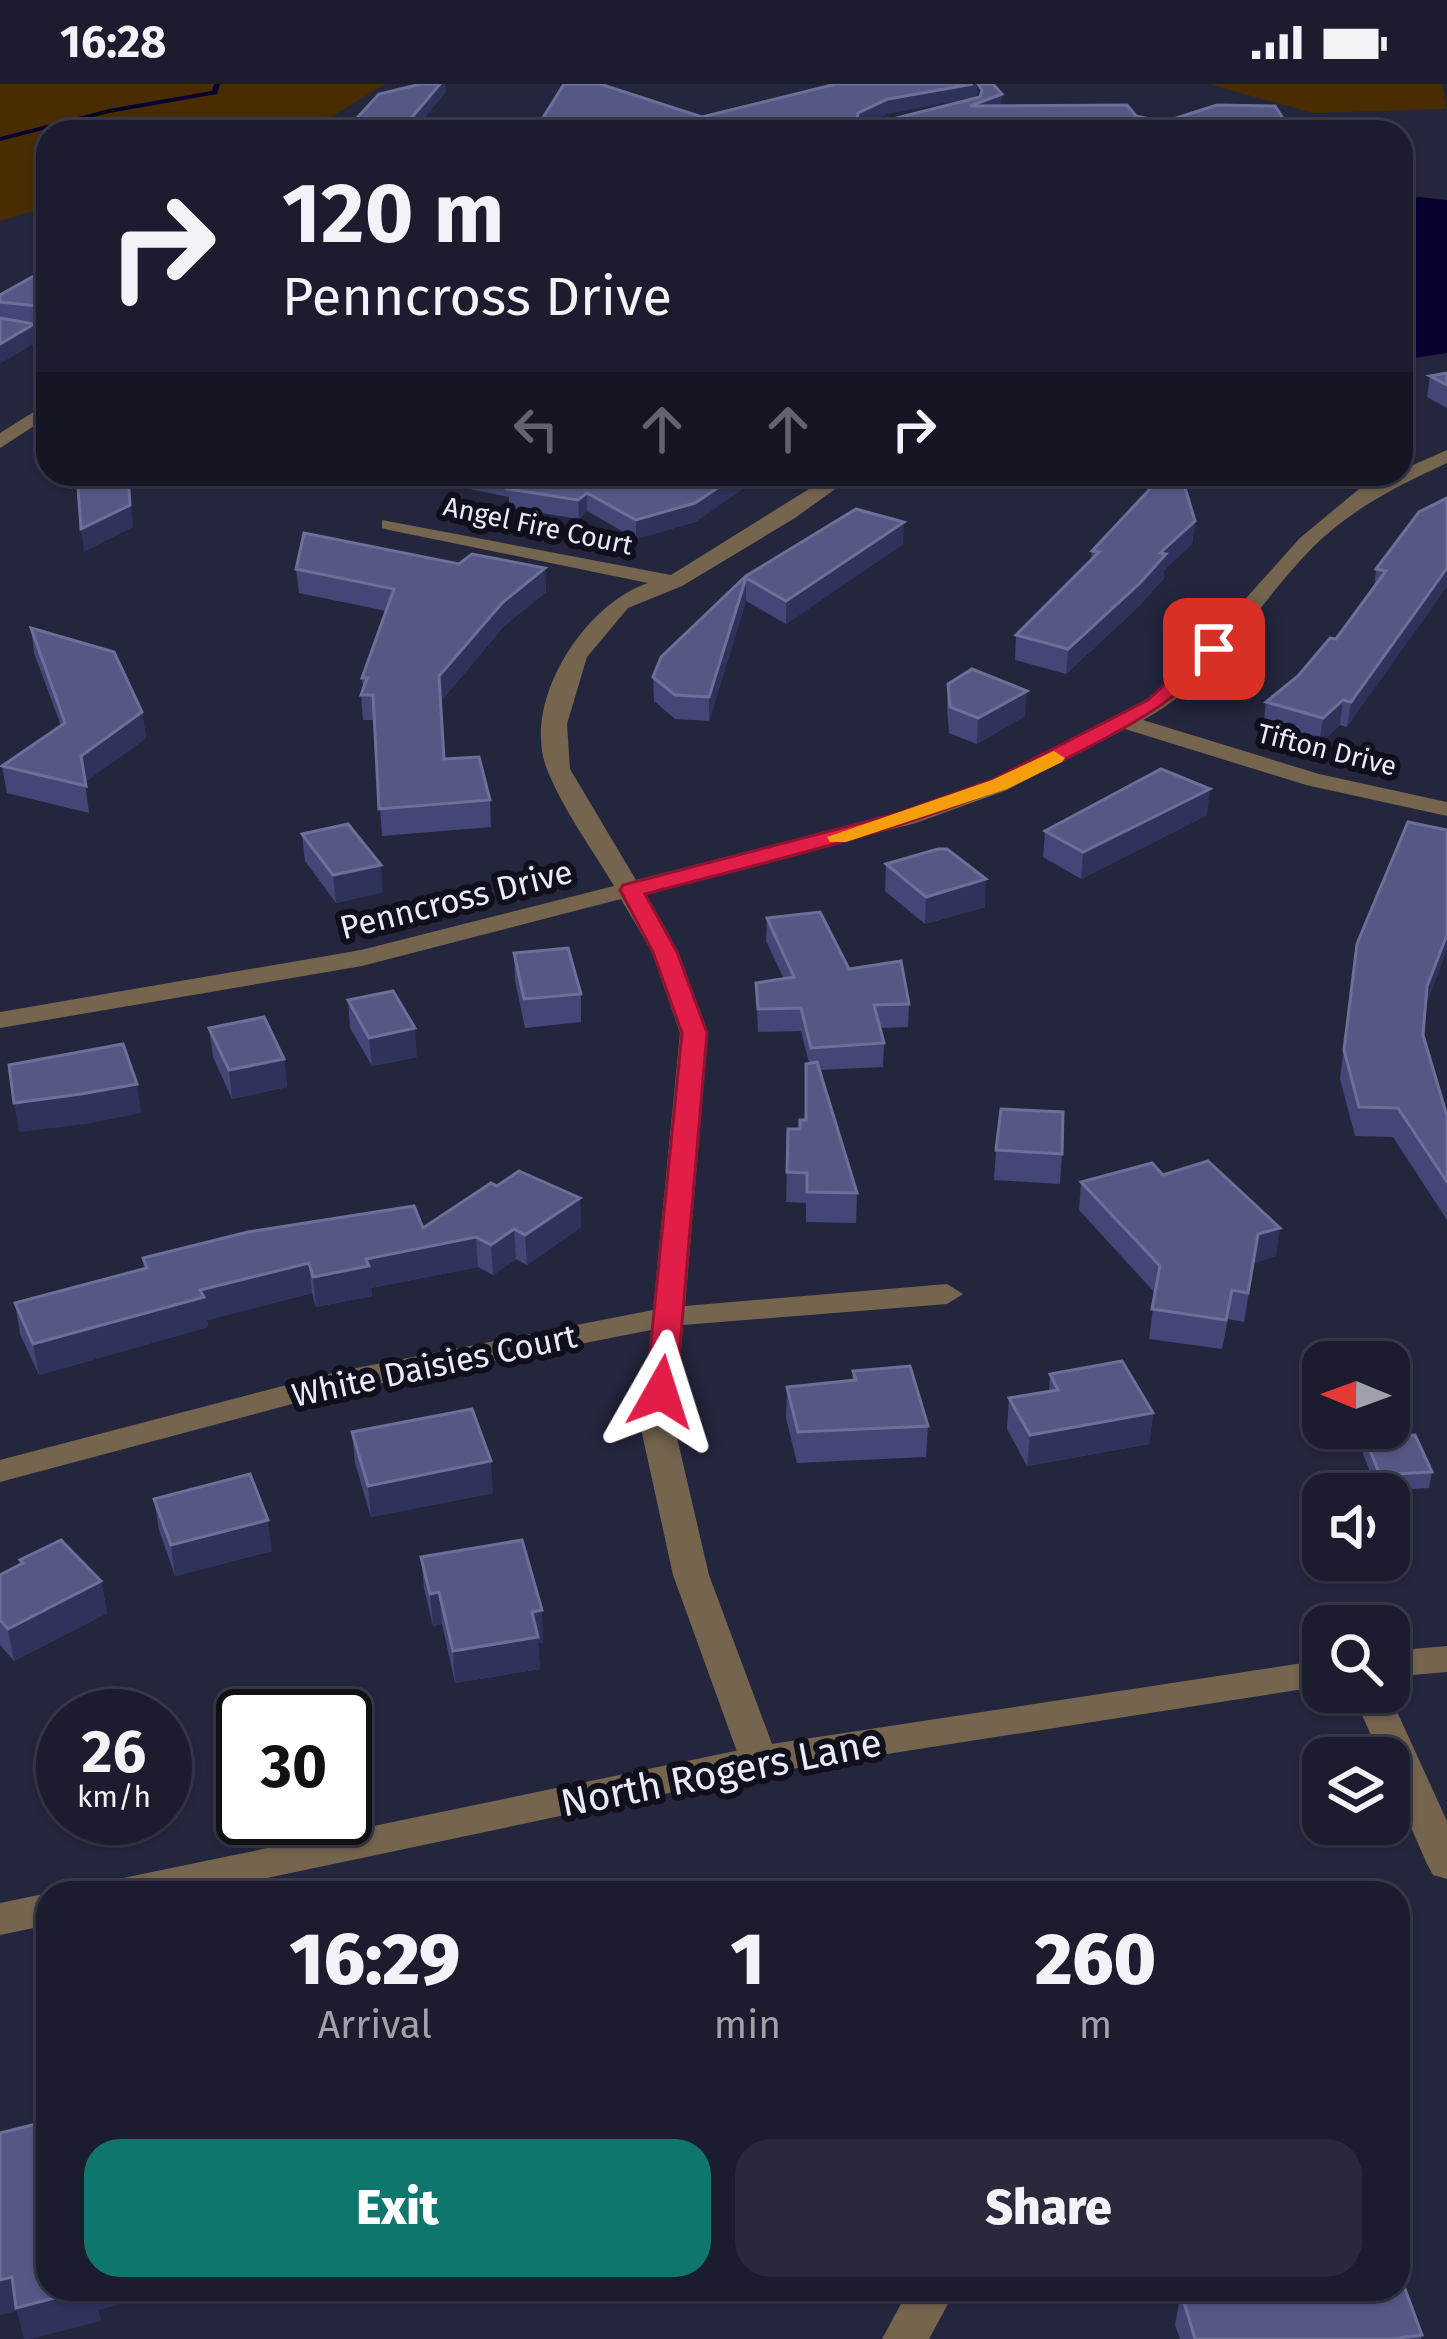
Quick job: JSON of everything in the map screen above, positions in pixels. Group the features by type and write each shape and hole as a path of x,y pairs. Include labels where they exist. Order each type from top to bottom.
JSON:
{"street":[{"path":"0,327 36,332"},
{"path":"0,442 36,418"},
{"name":"Penncross Drive","path":"1413,469 1447,456"},
{"path":"759,1760 691,1575 658,1429 694,1033 665,952 558,770 553,745 555,713 579,649 622,601 675,582 830,486"},
{"name":"Penncross Drive","path":"0,1020 362,958 907,818 999,785 1126,722 1185,680 1307,542 1351,505 1384,486"},
{"name":"Angel Fire Court","path":"389,524 675,582"},
{"name":"Tifton Drive","path":"1126,722 1314,779 1447,809"},
{"name":"White Daisies Court","path":"0,1471 336,1382 668,1317 947,1294"},
{"path":"1410,1662 1447,1659"},
{"name":"North Rogers Lane","path":"180,1881 759,1760 1302,1675"},
{"path":"1379,1713 1447,1864"},
{"path":"0,1919 36,1912"},
{"path":"905,2339 926,2301"}],"shaded area":[{"path":"0,84 385,84 324,120 36,120 36,210 0,221"},
{"path":"1208,84 1442,84 1447,109 1313,113"},
{"path":"1413,198 1447,200 1447,353 1413,358"}],"building":[{"path":"440,84 410,120 355,120 379,94"},
{"path":"564,84 600,84 702,117 836,84 973,84 888,99 858,113 857,120 542,120"},
{"path":"978,84 993,84 1002,94 970,106 1127,105 1136,116 1155,120 889,120 980,97"},
{"path":"1217,105 1275,106 1284,120 1170,120"},
{"path":"36,275 36,306 0,302 0,295"},
{"path":"0,318 34,324 0,344"},
{"path":"1447,373 1447,385 1430,376"},
{"path":"78,486 129,486 130,505 81,529"},
{"path":"720,486 695,503 636,520 587,493 578,500 508,489"},
{"path":"1153,486 1185,486 1195,521 1160,553 1166,554 1140,583 1068,649 1016,635 1099,552 1092,551"},
{"path":"1447,498 1447,568 1351,702 1343,700 1323,718 1266,702 1298,676 1330,638 1336,639 1386,571 1376,569 1419,512"},
{"path":"856,509 904,522 786,601 746,578 709,697 675,695 653,677 661,657 746,576"},
{"path":"304,533 459,564 472,554 545,568 503,602 439,676 444,759 479,757 490,800 379,809 373,695 361,695 367,678 362,678 394,589 296,569"},
{"path":"31,628 114,652 142,712 81,756 86,786 2,766 65,723"},
{"path":"972,669 1027,691 978,718 950,707 948,684"},
{"path":"1161,769 1210,789 1083,852 1045,831"},
{"path":"1408,822 1447,830 1447,935 1427,986 1423,1035 1447,1116 1447,1182 1398,1108 1359,1107 1344,1050 1357,944"},
{"path":"348,824 381,865 333,875 302,834"},
{"path":"947,849 986,879 926,897 886,864"},
{"path":"820,912 849,969 901,961 909,1004 874,1005 884,1043 811,1048 801,1008 758,1009 756,983 794,977 767,918"},
{"path":"568,948 581,994 524,999 514,953"},
{"path":"393,991 415,1028 369,1038 348,1000"},
{"path":"264,1017 284,1059 229,1070 209,1028"},
{"path":"123,1044 137,1084 14,1103 9,1065"},
{"path":"817,1062 857,1193 807,1192 807,1173 787,1172 788,1129 800,1129 800,1120 806,1120 806,1064"},
{"path":"1001,1109 1063,1112 1062,1154 996,1150"},
{"path":"1208,1161 1280,1228 1258,1234 1248,1293 1232,1290 1226,1320 1152,1309 1160,1266 1081,1182 1152,1163 1163,1175"},
{"path":"519,1171 580,1198 525,1235 514,1229 491,1245 476,1237 366,1259 369,1266 313,1277 309,1263 200,1290 204,1297 33,1344 15,1303 147,1268 143,1258 248,1232 414,1206 423,1228 491,1183 497,1186"},
{"path":"1122,1361 1153,1413 1030,1435 1009,1398 1058,1390 1050,1374"},
{"path":"910,1366 928,1426 798,1432 787,1387 856,1380 853,1371"},
{"path":"472,1409 491,1461 368,1486 352,1432"},
{"path":"1410,1435 1415,1435 1432,1472 1379,1473 1369,1449 1410,1449"},
{"path":"250,1474 268,1520 171,1545 154,1499"},
{"path":"61,1540 101,1581 8,1629 0,1620 0,1575"},
{"path":"522,1540 542,1610 532,1612 538,1637 453,1651 439,1592 430,1594 421,1557"},
{"path":"36,2124 36,2301 43,2301 16,2308 12,2277 0,2280 0,2133"},
{"path":"1184,2301 1409,2301 1422,2335 1391,2339 1195,2339"}],"waterway":[{"path":"74,120 215,93 217,84"},
{"path":"0,139 36,130"}],"slow traffic":[{"path":"838,837 999,785 1054,758"}],"route":[{"path":"661,1392 694,1033 665,952 632,890 907,818 999,785 1156,704 1214,649"}]}
